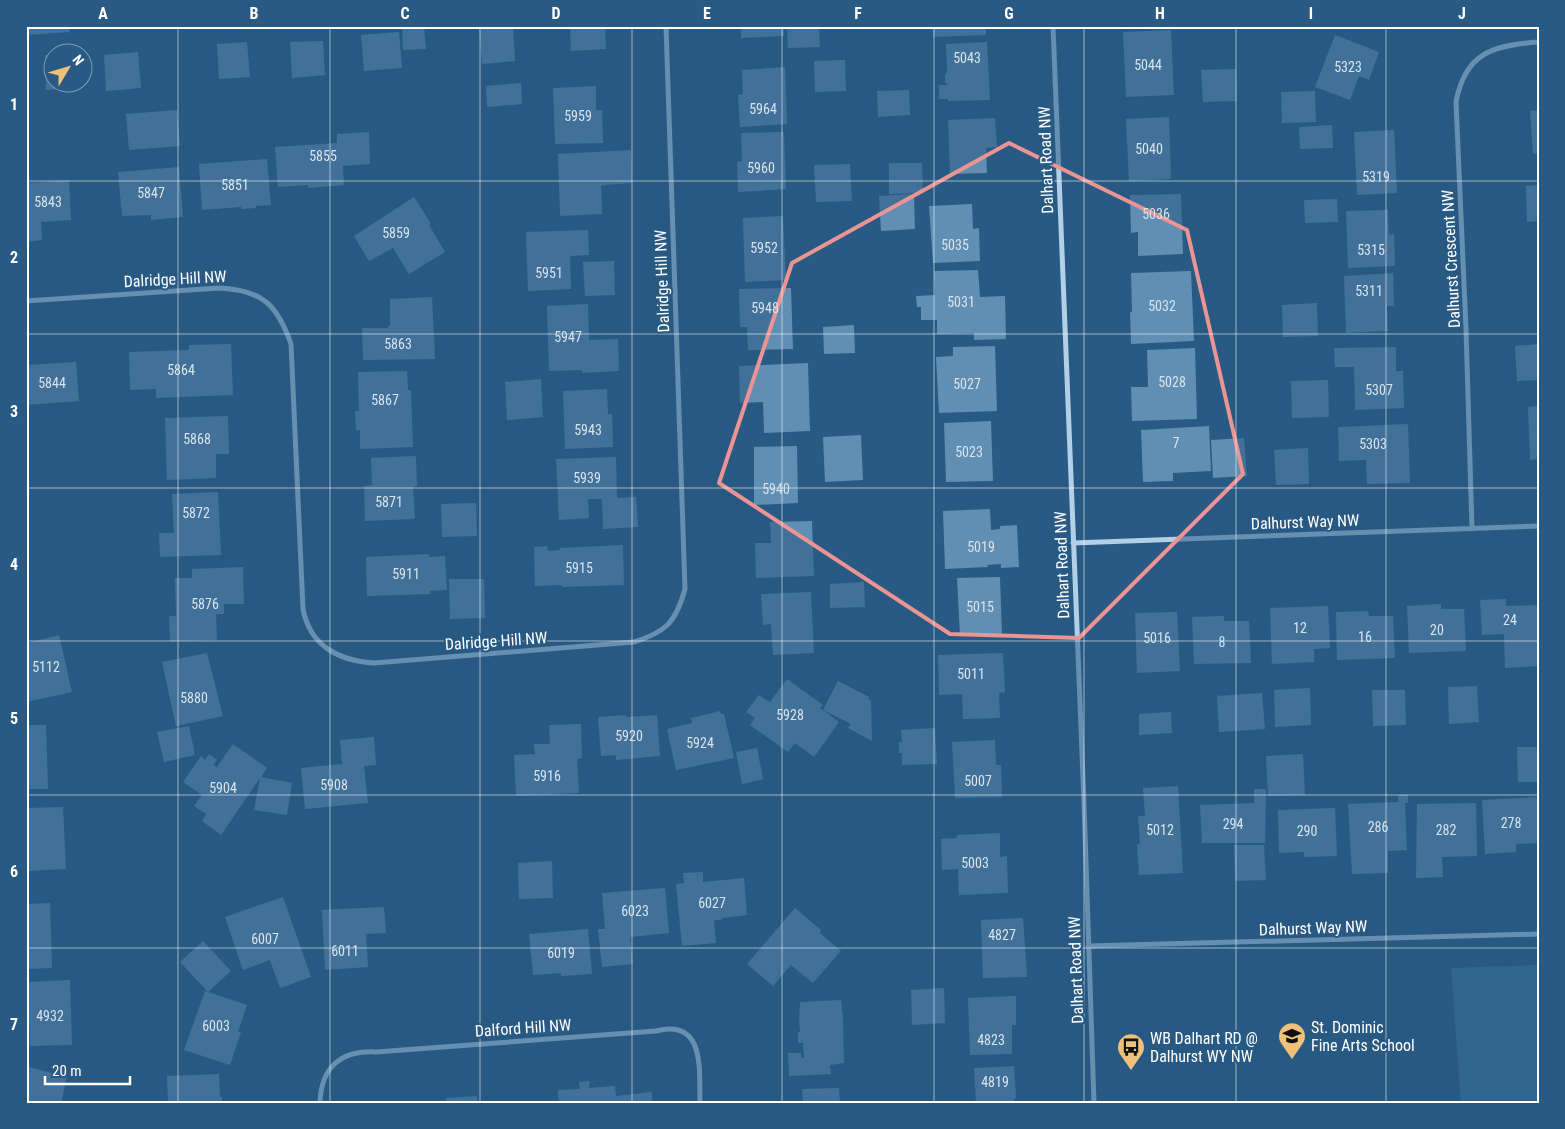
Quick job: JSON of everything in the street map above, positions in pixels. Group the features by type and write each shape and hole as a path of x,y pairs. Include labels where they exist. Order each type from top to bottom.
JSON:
{"street":[{"name":"Dalridge Hill NW","path":"26,302 219,288 239,289 268,302 278,314 291,344 305,621 314,636 342,657 356,662 374,663 634,642 653,636 667,626 679,610 685,589 666,26"},
{"name":"Dalhart Road NW","path":"1053,26 1094,1103"},
{"name":"Dalhurst Crescent NW","path":"1472,529 1456,102 1462,78 1478,59 1489,51 1502,46 1539,42"},
{"name":"Dalhurst Way NW","path":"1073,542 1539,526"},
{"name":"Dalhurst Way NW","path":"1088,946 1539,934"},
{"name":"Dalford Hill NW","path":"320,1103 320,1092 328,1070 336,1062 348,1055 362,1051 376,1052 664,1028 682,1031 696,1045 699,1055 700,1103"}],"highlighted area":[{"path":"1009,143 1187,230 1243,474 1079,638 950,634 719,483 792,263"}],"shaded area":[{"path":"1539,965 1539,1103 1461,1103 1451,968"}],"building":[{"path":"26,26 69,26 70,32 26,35"},
{"path":"402,26 424,26 426,49 403,50"},
{"path":"513,26 515,61 482,64 479,28"},
{"path":"570,26 605,26 606,49 571,51"},
{"path":"741,26 784,26 784,36 741,38"},
{"path":"787,26 819,26 820,47 788,48"},
{"path":"933,26 986,26 986,35 933,37"},
{"path":"1171,30 1174,95 1126,97 1123,32"},
{"path":"399,32 402,68 364,71 361,35"},
{"path":"1335,35 1379,52 1369,80 1359,76 1350,100 1315,87"},
{"path":"323,41 325,75 292,78 290,42"},
{"path":"247,42 250,77 219,79 217,44"},
{"path":"987,42 990,100 948,101 948,99 939,99 939,85 948,85 945,82 947,72 946,44"},
{"path":"138,52 141,88 106,91 104,55"},
{"path":"845,60 846,91 815,92 814,61"},
{"path":"785,67 787,124 740,127 738,95 743,94 742,70"},
{"path":"1236,69 1237,101 1203,102 1201,70"},
{"path":"521,83 522,104 487,107 486,86"},
{"path":"596,86 596,110 602,110 603,143 555,144 553,88"},
{"path":"909,90 910,115 878,117 877,91"},
{"path":"1315,91 1316,122 1282,123 1281,92"},
{"path":"177,110 180,146 129,150 126,114"},
{"path":"1539,110 1539,153 1533,154 1530,111"},
{"path":"1169,117 1171,179 1129,181 1126,119"},
{"path":"995,118 997,147 986,148 987,173 950,174 948,120"},
{"path":"1332,125 1333,148 1300,149 1299,127"},
{"path":"1394,130 1397,193 1357,195 1354,132"},
{"path":"369,132 370,164 343,166 344,185 308,188 308,185 278,187 275,147 337,143 337,134"},
{"path":"784,132 786,189 738,192 737,162 742,161 741,133"},
{"path":"631,150 632,183 601,186 602,214 560,216 558,154"},
{"path":"267,159 271,205 256,206 256,208 242,209 241,207 202,210 199,164"},
{"path":"889,163 922,163 923,193 889,194"},
{"path":"850,164 852,201 816,202 814,165"},
{"path":"179,167 183,217 151,220 151,215 122,216 118,172"},
{"path":"69,180 71,220 41,222 42,240 26,242 26,183"},
{"path":"1539,185 1539,221 1527,222 1526,186"},
{"path":"914,194 915,229 881,231 879,196"},
{"path":"1181,194 1183,254 1138,256 1138,232 1131,233 1130,195"},
{"path":"414,197 431,224 429,225 445,252 409,274 393,248 369,261 354,236"},
{"path":"1337,199 1338,222 1305,223 1304,200"},
{"path":"972,204 973,229 979,228 980,261 933,263 929,206"},
{"path":"1388,210 1389,235 1394,234 1395,266 1348,268 1346,211"},
{"path":"783,216 786,280 745,282 743,218"},
{"path":"588,230 589,255 570,256 571,289 528,291 526,232"},
{"path":"614,261 615,295 585,296 583,262"},
{"path":"978,270 980,297 1005,296 1006,339 974,340 974,333 937,334 937,320 921,320 921,307 917,307 916,296 935,295 934,271"},
{"path":"1191,271 1194,341 1131,344 1131,273"},
{"path":"1393,273 1394,306 1387,306 1388,331 1346,333 1344,276"},
{"path":"791,288 793,349 748,350 747,327 740,327 739,289"},
{"path":"432,297 435,359 363,360 362,328 388,328 390,326 390,299"},
{"path":"1317,303 1318,336 1283,337 1282,305"},
{"path":"588,304 589,340 618,339 619,371 582,373 582,370 549,371 547,306"},
{"path":"854,325 855,353 824,354 823,327"},
{"path":"231,344 233,395 156,398 156,389 130,390 129,352 189,350 189,345"},
{"path":"1539,344 1539,380 1517,381 1515,346"},
{"path":"995,346 997,411 939,413 936,357 953,356 953,347"},
{"path":"1396,347 1396,371 1403,371 1404,408 1355,410 1354,367 1335,367 1334,348"},
{"path":"1195,348 1197,419 1132,421 1131,387 1148,387 1147,350"},
{"path":"76,362 79,401 26,405 26,365"},
{"path":"808,363 810,431 764,433 763,402 740,403 739,366"},
{"path":"407,371 408,390 411,390 413,447 360,449 360,430 356,430 355,411 359,411 358,372"},
{"path":"541,379 543,417 507,420 505,382"},
{"path":"1328,380 1329,417 1292,418 1291,381"},
{"path":"607,389 608,414 612,414 613,447 565,449 563,391"},
{"path":"1539,406 1539,459 1530,460 1528,407"},
{"path":"228,416 229,454 216,454 216,478 167,480 165,418"},
{"path":"991,421 993,481 946,482 944,423"},
{"path":"1408,424 1410,483 1367,484 1366,460 1339,461 1338,427"},
{"path":"1209,426 1211,471 1173,473 1173,481 1143,482 1141,430"},
{"path":"861,435 863,480 825,482 823,437"},
{"path":"1244,438 1247,476 1213,478 1211,440"},
{"path":"797,446 798,503 754,505 754,447"},
{"path":"1308,448 1309,484 1276,485 1274,450"},
{"path":"416,456 417,486 413,487 415,517 413,519 365,521 364,486 372,485 371,458"},
{"path":"616,457 617,498 636,497 638,527 603,529 602,499 588,499 589,518 559,520 556,459"},
{"path":"218,492 221,555 160,557 159,533 174,533 172,494"},
{"path":"476,503 477,536 442,537 441,504"},
{"path":"990,509 991,530 1000,529 1000,526 1017,525 1019,567 1001,568 1001,564 987,565 988,567 945,569 943,511"},
{"path":"812,521 814,576 756,578 755,543 771,543 770,522"},
{"path":"623,545 624,585 535,586 534,547 547,546 548,551 560,550 560,548"},
{"path":"429,554 429,557 445,556 447,590 430,591 430,594 367,596 366,557"},
{"path":"243,567 244,604 224,604 224,614 216,614 217,640 170,641 169,616 176,616 175,578 192,578 192,569"},
{"path":"1000,577 1002,635 960,636 957,578"},
{"path":"449,579 484,579 485,618 450,619"},
{"path":"864,582 865,607 830,608 830,584"},
{"path":"811,592 814,653 773,655 771,624 763,625 761,594"},
{"path":"1506,599 1506,606 1539,605 1539,666 1505,668 1504,634 1482,635 1480,600"},
{"path":"1441,604 1441,609 1464,609 1466,651 1409,653 1407,606"},
{"path":"1328,606 1330,648 1314,649 1314,662 1272,664 1270,608"},
{"path":"1368,611 1369,616 1393,616 1395,658 1337,660 1336,612"},
{"path":"1177,612 1180,671 1137,673 1135,613"},
{"path":"1224,616 1224,621 1249,621 1251,663 1194,664 1192,617"},
{"path":"59,635 72,692 26,702 26,643"},
{"path":"207,653 223,716 176,726 162,662"},
{"path":"1003,653 1005,692 999,693 1000,718 963,719 962,694 939,695 938,655"},
{"path":"787,679 823,705 820,708 839,722 814,757 795,743 788,752 750,725 755,718 746,712 759,695 770,702"},
{"path":"838,681 869,697 868,699 871,700 872,741 848,728 851,724 823,710"},
{"path":"1477,686 1479,722 1449,724 1448,687"},
{"path":"1310,688 1311,725 1275,727 1274,690"},
{"path":"1372,690 1405,690 1406,725 1373,726"},
{"path":"1262,693 1265,729 1219,732 1217,696"},
{"path":"720,711 721,714 724,714 734,758 676,770 667,729 692,723 691,718"},
{"path":"1171,712 1172,733 1139,735 1139,714"},
{"path":"626,715 626,717 657,715 660,756 616,760 616,755 601,756 598,717"},
{"path":"581,724 582,758 577,759 579,793 516,796 514,755 535,754 534,744 550,744 549,725"},
{"path":"26,725 46,725 48,789 26,789"},
{"path":"189,726 195,755 164,762 157,732"},
{"path":"935,728 937,764 902,765 902,753 899,753 899,742 902,742 901,730"},
{"path":"374,737 376,765 364,766 368,803 305,809 301,768 342,764 340,740"},
{"path":"995,740 996,765 1001,765 1002,797 955,798 952,742"},
{"path":"233,744 267,768 261,777 292,783 287,815 254,810 260,778 221,835 202,821 206,814 194,806 202,795 183,782 201,756 205,760 209,754 217,760 213,765 217,767"},
{"path":"1517,747 1539,747 1539,782 1518,782"},
{"path":"757,748 763,779 742,784 736,752"},
{"path":"1303,754 1305,795 1268,796 1266,756"},
{"path":"1178,786 1183,873 1139,875 1137,844 1140,844 1138,816 1145,816 1143,788"},
{"path":"1254,789 1266,789 1265,843 1202,843 1200,805 1254,803"},
{"path":"1408,794 1408,803 1405,803 1407,850 1388,851 1388,873 1352,874 1348,804 1398,802 1398,795"},
{"path":"1539,797 1539,843 1516,844 1516,852 1485,854 1482,800"},
{"path":"1476,803 1477,856 1442,857 1443,877 1416,878 1417,804"},
{"path":"63,807 66,869 29,871 28,853 26,853 26,808"},
{"path":"1335,808 1337,856 1304,857 1304,852 1279,853 1278,810"},
{"path":"1000,833 1000,857 1007,856 1008,893 959,895 958,869 942,870 941,839 957,838 957,835"},
{"path":"1234,845 1264,845 1266,880 1235,881"},
{"path":"552,861 553,898 519,899 518,863"},
{"path":"703,872 703,882 744,878 747,915 714,920 716,943 682,946 676,884 684,883 683,873"},
{"path":"665,888 669,933 630,937 633,964 602,967 598,929 605,929 602,893"},
{"path":"283,897 311,977 280,988 270,960 243,970 225,917"},
{"path":"50,903 52,968 26,969 26,904"},
{"path":"384,907 386,933 366,934 368,967 325,970 322,910"},
{"path":"795,908 821,930 820,933 841,951 813,983 791,965 773,986 747,964"},
{"path":"1023,918 1027,977 983,978 981,920"},
{"path":"588,929 592,974 561,976 561,973 533,975 529,934"},
{"path":"203,941 231,971 208,992 180,962"},
{"path":"70,980 72,1045 30,1046 27,982"},
{"path":"944,988 945,1023 912,1025 911,990"},
{"path":"205,991 247,1005 238,1032 241,1032 230,1065 184,1050"},
{"path":"1016,996 1016,1025 1012,1025 1012,1054 970,1055 968,998"},
{"path":"841,1000 844,1063 830,1065 831,1074 789,1076 788,1053 801,1053 801,1058 804,1058 803,1043 798,1043 800,1002"},
{"path":"1014,1066 1016,1098 1014,1103 976,1103 974,1068"},
{"path":"29,1067 67,1077 61,1103 26,1103 26,1079"},
{"path":"219,1074 222,1103 168,1103 167,1076"},
{"path":"590,1081 589,1088 615,1086 616,1096 652,1092 652,1103 559,1103 558,1090 580,1089 579,1082"},
{"path":"839,1088 840,1103 803,1103 802,1089"},
{"path":"477,1096 477,1103 446,1103 446,1098"}],"place":[{"name":"St. Dominic Fine Arts School","path":"1292,1060"},
{"name":"WB Dalhart RD @ Dalhurst WY NW","path":"1131,1071"}]}
